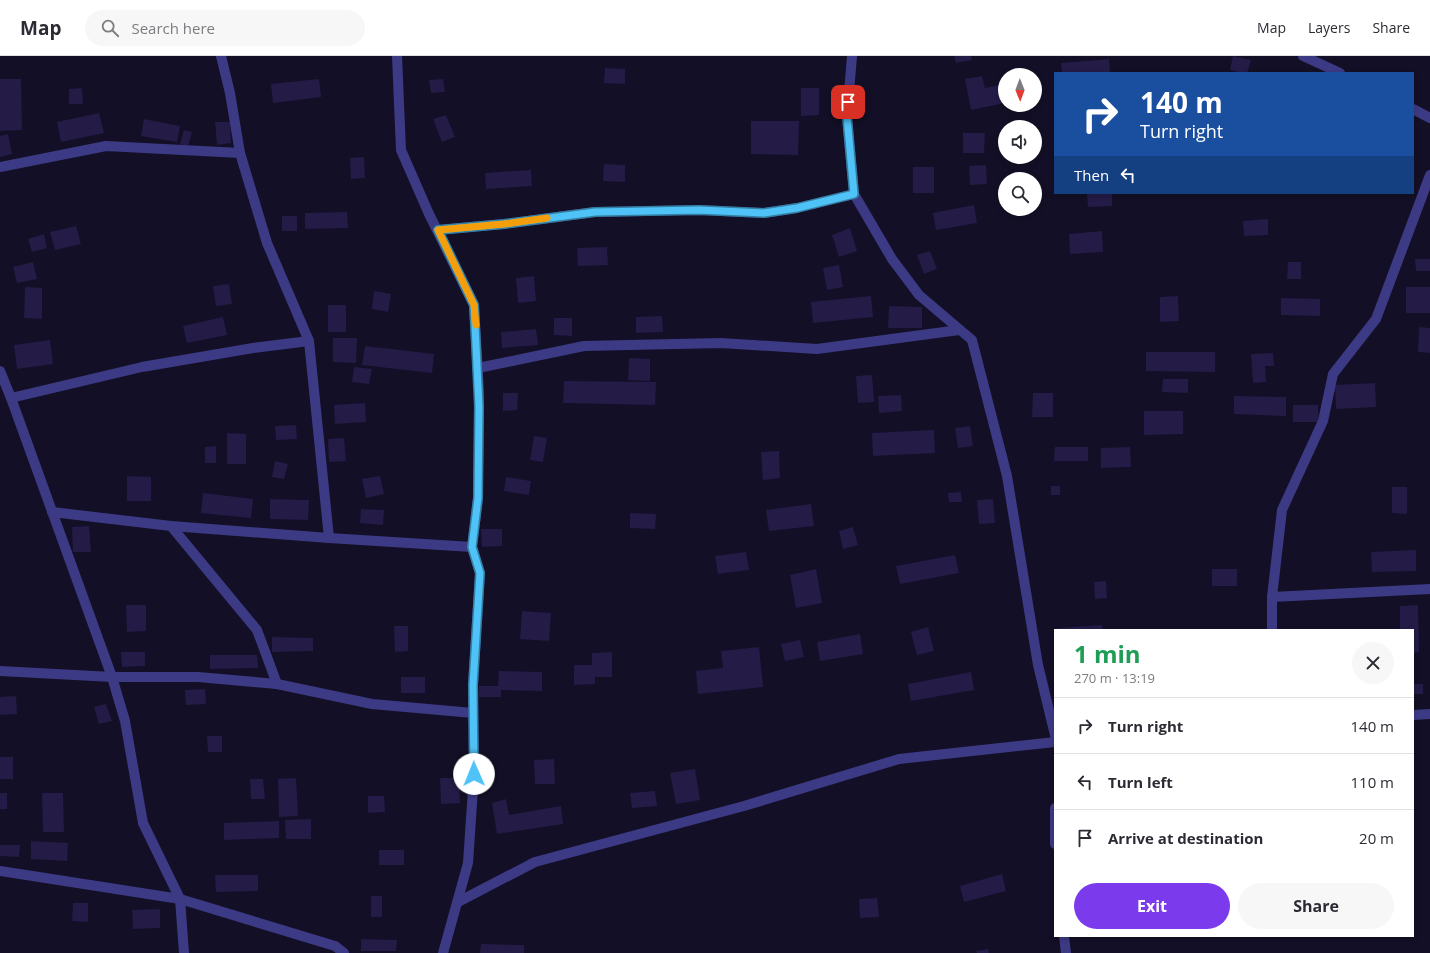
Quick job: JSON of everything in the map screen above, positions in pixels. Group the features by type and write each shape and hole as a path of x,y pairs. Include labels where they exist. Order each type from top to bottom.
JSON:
{"street":[{"path":"221,56 230,94 240,153 267,243 309,341 329,538"},
{"path":"397,56 401,150 474,305 478,368 478,498 472,547 480,573 473,685 474,774 468,863 444,953"},
{"path":"852,56 847,117 854,194 892,259 920,295 972,340 1008,476 1038,665 1054,731"},
{"path":"1303,56 1338,72"},
{"path":"1414,110 1430,118"},
{"path":"0,167 106,146 240,153"},
{"path":"1272,629 1272,597 1282,510 1323,421 1333,374 1376,319 1430,175"},
{"path":"438,230 504,224 595,212 699,210 764,213 797,208 854,194"},
{"path":"478,368 584,346 721,343 817,349 959,330"},
{"path":"11,398 142,367 253,348 309,341"},
{"path":"0,371 112,677 125,721 143,823 180,899 184,953"},
{"path":"52,512 171,526 472,547"},
{"path":"171,526 258,630 277,684"},
{"path":"1272,597 1430,589"},
{"path":"0,671 112,677 198,677 277,684 372,704 473,713"},
{"path":"1414,715 1430,714"},
{"path":"458,902 535,862 744,806 899,759 1054,742"},
{"path":"0,871 180,899 335,946 344,953"},
{"path":"1064,937 1066,953"}],"building":[{"path":"954,56 971,56 972,60 956,63"},
{"path":"1233,56 1251,60 1247,72 1230,70"},
{"path":"1109,59 1110,72 1062,72 1061,63"},
{"path":"605,68 625,69 625,84 604,83"},
{"path":"982,76 985,88 998,85 998,104 971,110 965,79"},
{"path":"0,79 21,79 22,130 0,131"},
{"path":"319,79 321,97 273,103 271,84"},
{"path":"443,79 445,92 431,93 429,80"},
{"path":"82,88 83,104 69,104 69,89"},
{"path":"801,88 819,88 819,115 801,116"},
{"path":"99,113 104,133 61,142 57,122"},
{"path":"446,115 455,137 442,142 433,119"},
{"path":"144,119 180,126 177,142 141,136"},
{"path":"751,121 799,121 798,155 751,154"},
{"path":"215,122 230,122 231,143 217,145"},
{"path":"184,130 192,132 188,146 180,144"},
{"path":"963,133 985,133 984,153 963,153"},
{"path":"8,134 12,154 0,157 0,136"},
{"path":"364,157 365,178 351,179 350,158"},
{"path":"604,164 625,165 625,182 603,181"},
{"path":"986,165 987,184 970,185 969,166"},
{"path":"913,167 934,167 934,193 913,193"},
{"path":"531,170 532,186 486,189 485,173"},
{"path":"1087,194 1112,194 1112,206 1088,207"},
{"path":"974,205 977,223 936,230 933,213"},
{"path":"347,212 348,228 305,229 305,213"},
{"path":"282,216 297,216 297,231 282,231"},
{"path":"1268,219 1268,235 1244,236 1243,221"},
{"path":"76,226 81,244 55,250 50,232"},
{"path":"850,228 857,251 839,257 832,235"},
{"path":"1102,231 1103,252 1070,254 1069,234"},
{"path":"44,234 47,248 32,252 28,239"},
{"path":"607,247 608,265 578,266 577,248"},
{"path":"930,251 937,269 924,274 917,255"},
{"path":"1415,259 1430,259 1430,271 1416,271"},
{"path":"33,262 37,279 17,283 13,267"},
{"path":"1288,262 1301,262 1301,279 1287,279"},
{"path":"839,265 843,287 827,290 823,268"},
{"path":"534,276 536,301 518,303 516,278"},
{"path":"229,284 232,304 216,306 213,286"},
{"path":"25,287 42,288 42,319 24,318"},
{"path":"1406,287 1430,287 1430,313 1406,313"},
{"path":"374,291 391,294 388,312 372,309"},
{"path":"871,296 873,317 813,323 811,302"},
{"path":"1178,296 1179,321 1160,322 1160,297"},
{"path":"1281,298 1320,299 1320,316 1281,315"},
{"path":"328,305 346,305 346,332 328,332"},
{"path":"889,306 922,307 922,328 888,328"},
{"path":"662,316 663,332 636,333 636,317"},
{"path":"223,317 227,335 187,343 183,326"},
{"path":"554,318 572,318 572,336 554,335"},
{"path":"1419,327 1430,328 1430,353 1418,352"},
{"path":"536,329 538,345 502,348 501,332"},
{"path":"333,338 357,338 356,363 333,362"},
{"path":"50,340 53,364 17,369 14,345"},
{"path":"365,346 434,354 432,373 362,365"},
{"path":"1146,352 1215,352 1215,372 1146,371"},
{"path":"1273,353 1274,366 1265,366 1266,382 1253,383 1251,354"},
{"path":"629,358 650,359 650,381 628,380"},
{"path":"354,367 372,369 369,384 352,382"},
{"path":"872,375 874,402 858,403 856,376"},
{"path":"1163,379 1188,379 1188,393 1162,392"},
{"path":"564,381 656,382 655,405 563,403"},
{"path":"1375,383 1376,407 1336,409 1335,385"},
{"path":"503,393 518,393 517,410 503,411"},
{"path":"1033,393 1053,393 1053,417 1032,417"},
{"path":"901,395 902,411 879,413 878,396"},
{"path":"1234,396 1286,397 1286,416 1234,414"},
{"path":"365,403 366,422 335,424 334,405"},
{"path":"1293,405 1318,405 1318,422 1293,422"},
{"path":"1144,411 1183,411 1183,434 1144,435"},
{"path":"296,425 297,439 276,440 275,426"},
{"path":"970,426 973,446 958,448 955,428"},
{"path":"934,430 935,453 873,456 872,433"},
{"path":"227,433 246,434 246,464 227,464"},
{"path":"534,436 547,438 543,462 530,460"},
{"path":"344,438 346,461 329,462 328,439"},
{"path":"216,446 216,463 205,463 205,447"},
{"path":"1055,447 1088,447 1088,461 1054,461"},
{"path":"1130,447 1131,467 1101,468 1101,448"},
{"path":"779,451 780,478 763,480 761,452"},
{"path":"275,461 288,464 284,479 272,477"},
{"path":"127,476 151,477 151,501 127,501"},
{"path":"380,476 384,494 366,498 362,479"},
{"path":"506,477 531,481 529,495 504,491"},
{"path":"1051,486 1060,486 1060,495 1051,495"},
{"path":"1392,487 1407,487 1407,514 1392,513"},
{"path":"961,492 962,502 949,502 948,493"},
{"path":"203,493 253,499 251,518 201,513"},
{"path":"270,499 309,500 308,520 270,519"},
{"path":"993,499 995,523 979,524 977,500"},
{"path":"811,504 814,526 769,531 766,510"},
{"path":"361,509 384,510 383,525 360,523"},
{"path":"630,513 656,514 655,529 630,528"},
{"path":"89,526 91,552 73,552 72,527"},
{"path":"853,527 858,545 843,549 839,531"},
{"path":"481,529 502,529 502,546 482,547"},
{"path":"1416,550 1416,571 1372,572 1371,552"},
{"path":"746,552 749,570 718,574 715,556"},
{"path":"955,555 959,573 900,584 896,566"},
{"path":"816,569 822,603 796,608 790,575"},
{"path":"1212,569 1237,569 1237,586 1212,586"},
{"path":"1106,581 1107,598 1095,599 1094,582"},
{"path":"126,605 146,605 146,631 127,632"},
{"path":"1418,605 1419,652 1414,653 1414,629 1400,629 1400,606"},
{"path":"522,611 551,613 549,641 520,639"},
{"path":"1102,625 1103,629 1057,629"},
{"path":"394,626 408,626 408,651 395,652"},
{"path":"928,627 934,651 917,655 911,632"},
{"path":"860,634 863,654 820,661 817,642"},
{"path":"272,637 313,638 313,651 272,652"},
{"path":"800,640 804,657 785,661 781,644"},
{"path":"759,647 763,687 698,694 696,671 723,668 721,651"},
{"path":"121,652 145,652 145,666 122,667"},
{"path":"612,652 612,677 595,677 595,684 574,685 574,665 592,665 592,653"},
{"path":"210,655 257,655 258,668 210,669"},
{"path":"499,671 542,672 542,691 501,690 501,697 479,697 479,686 498,686"},
{"path":"971,672 974,690 911,701 908,684"},
{"path":"401,677 425,677 425,693 401,693"},
{"path":"1414,684 1423,684 1423,694 1414,694"},
{"path":"205,689 206,704 186,705 185,690"},
{"path":"16,696 17,714 0,715 0,697"},
{"path":"106,704 112,721 99,724 94,707"},
{"path":"207,736 222,736 222,752 208,752"},
{"path":"0,757 13,757 13,779 0,779"},
{"path":"554,759 555,784 535,784 534,760"},
{"path":"695,769 700,800 676,804 670,773"},
{"path":"296,778 298,816 279,817 278,779"},
{"path":"440,778 459,778 460,803 441,804"},
{"path":"250,779 263,779 265,799 251,799"},
{"path":"655,791 657,806 632,808 630,793"},
{"path":"0,793 7,793 7,809 0,809"},
{"path":"42,793 63,793 64,832 43,832"},
{"path":"368,796 384,796 385,812 368,813"},
{"path":"506,799 509,815 561,806 563,824 497,834 492,803"},
{"path":"311,819 311,839 286,839 285,820"},
{"path":"279,821 279,838 224,840 224,823"},
{"path":"31,841 68,843 67,861 31,859"},
{"path":"0,845 20,845 19,857 0,856"},
{"path":"379,850 404,850 404,865 379,865"},
{"path":"1002,874 1006,891 964,902 960,886"},
{"path":"215,875 258,875 258,891 216,892"},
{"path":"371,896 382,896 382,917 371,917"},
{"path":"877,898 879,917 860,918 859,899"},
{"path":"73,903 88,903 88,922 72,921"},
{"path":"160,909 160,928 133,929 132,910"},
{"path":"361,939 397,940 396,951 361,951"},
{"path":"481,944 524,945 524,953 480,953"},
{"path":"988,949 989,953 977,953 976,951"}],"slow traffic":[{"path":"476,325 474,305 438,230 504,224 547,218"}],"route":[{"path":"474,774 473,685 480,573 472,547 478,498 479,407 474,305 438,230 504,224 595,212 699,210 764,213 797,208 854,194 847,117 848,102"}]}
